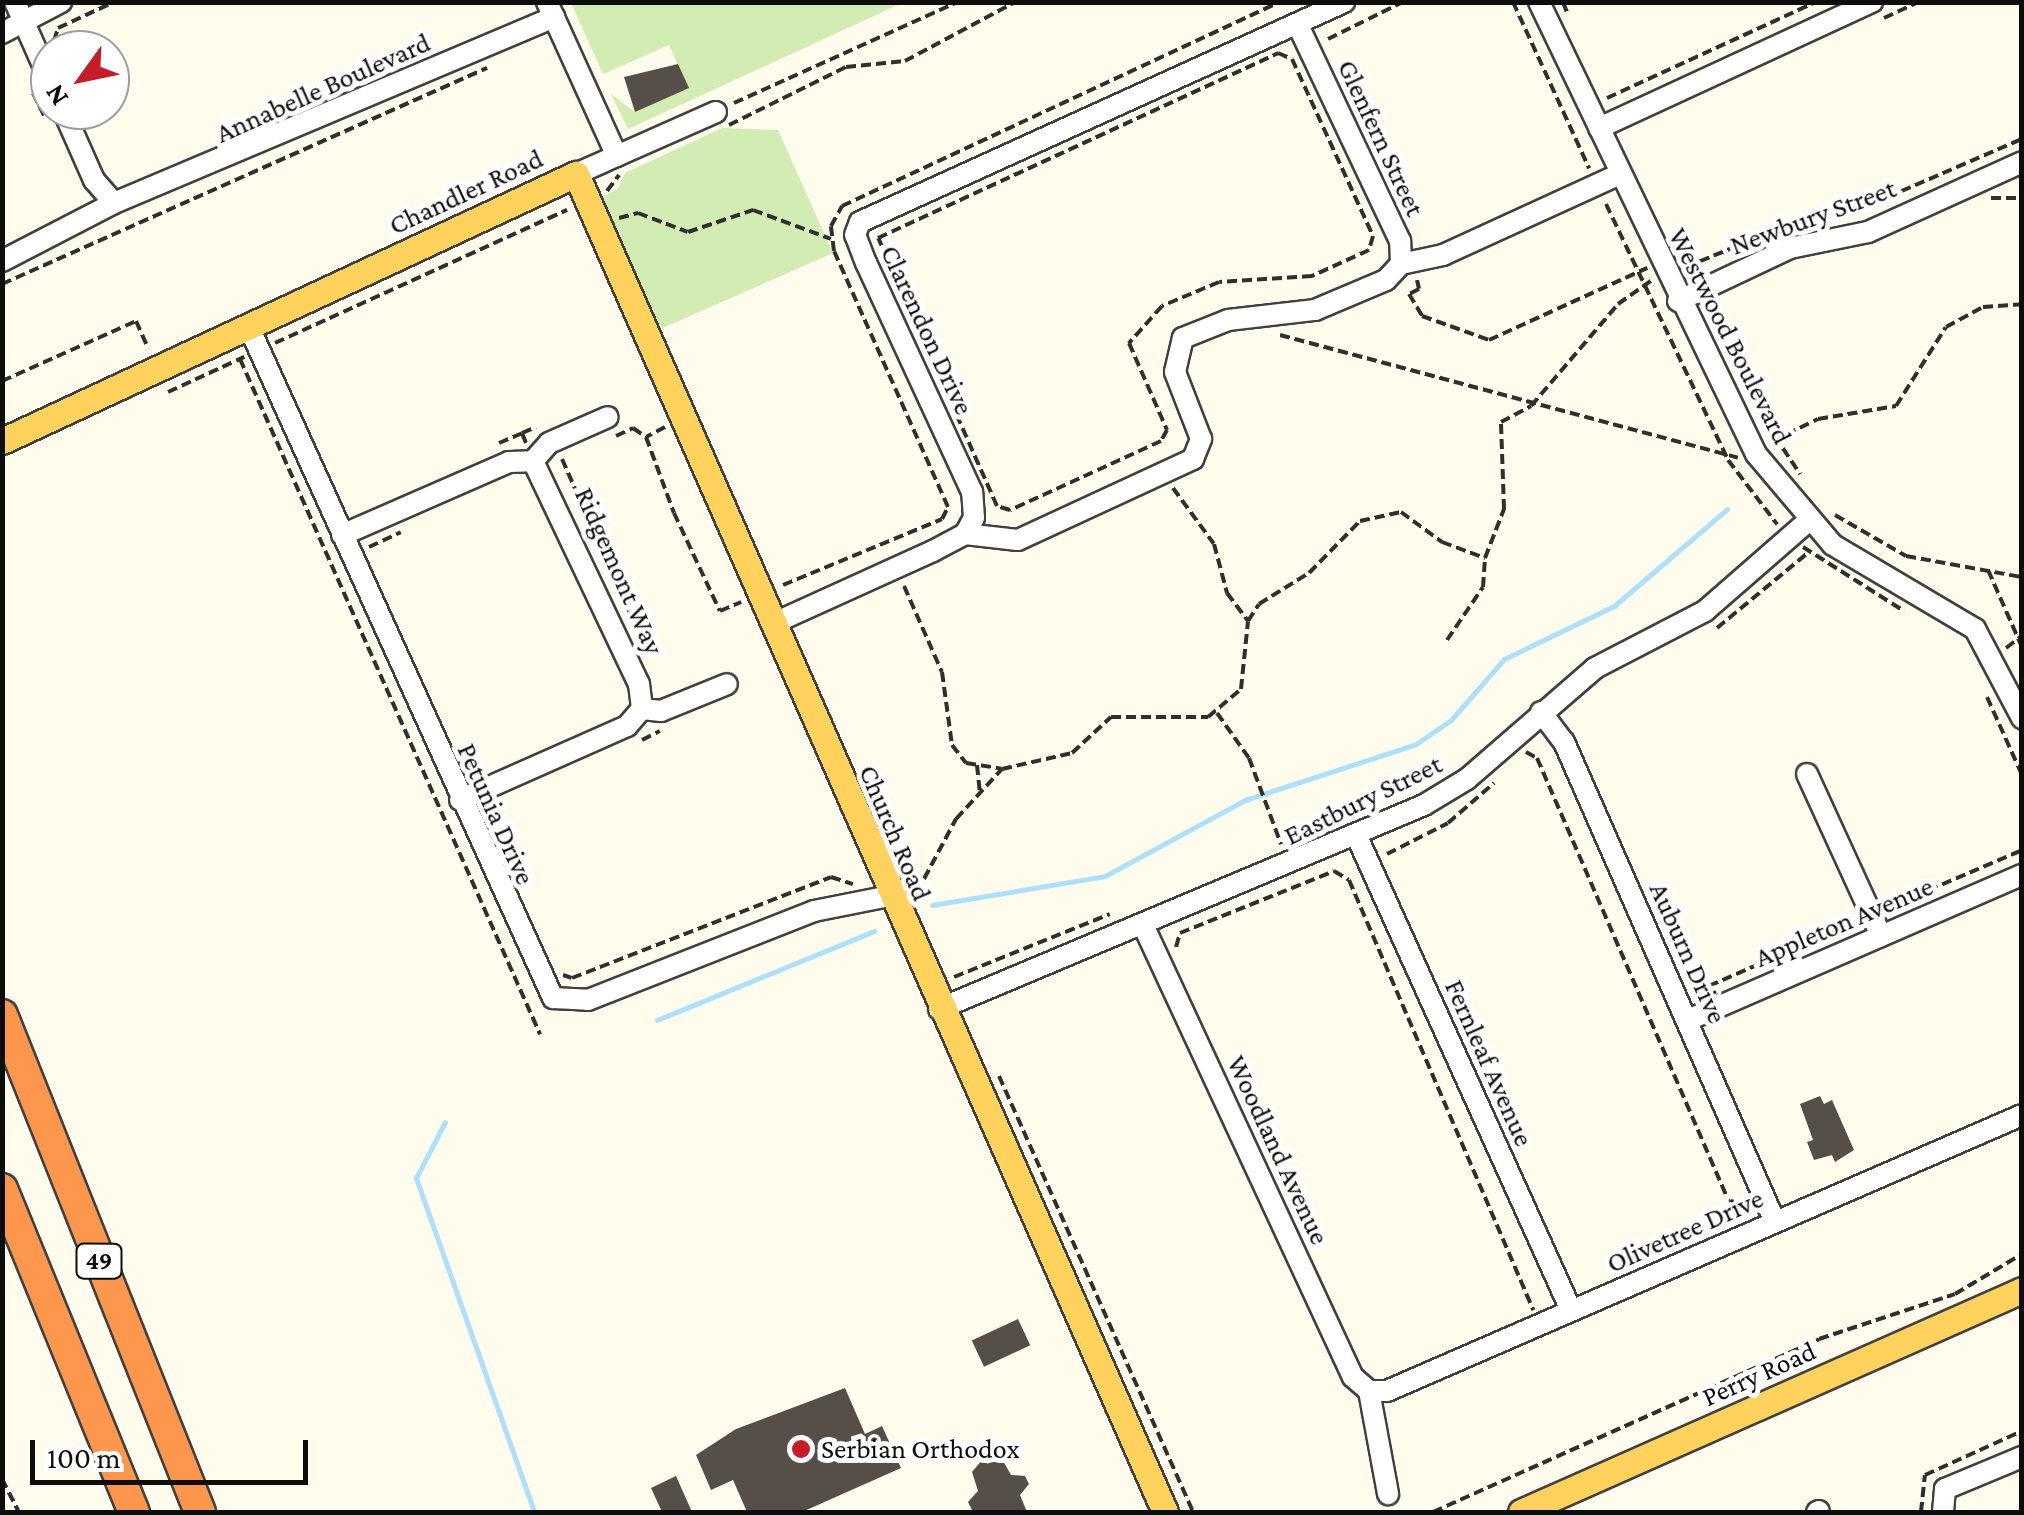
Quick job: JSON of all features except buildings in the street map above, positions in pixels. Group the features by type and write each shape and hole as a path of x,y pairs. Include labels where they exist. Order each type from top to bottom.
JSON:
{"highway":[{"name":"49","path":"2,1015 200,1512"},
{"name":"49","path":"2,1189 134,1512"}],"main road":[{"name":"Church Road","path":"576,174 939,1010 1165,1512"},
{"name":"Chandler Road","path":"2,441 576,174"},
{"name":"Perry Road","path":"1521,1512 2022,1290"}],"street":[{"path":"2,33 19,11 61,2"},
{"name":"Clarendon Drive","path":"965,534 972,492 866,264 854,235 860,222 1344,2"},
{"name":"Westwood Boulevard","path":"1540,2 1608,124 1620,174 1669,256 1678,301 1756,454 1808,521 1873,574 1966,621 1994,656 2022,718"},
{"path":"1608,124 1872,2"},
{"path":"550,10 620,161"},
{"name":"Annabelle Boulevard","path":"2,261 114,203 550,10"},
{"path":"19,11 30,36"},
{"name":"Glenfern Street","path":"1298,24 1400,241 1401,264"},
{"name":"Chandler Road","path":"576,174 620,161 715,118"},
{"path":"74,130 114,203"},
{"name":"Newbury Street","path":"1678,301 1790,248 1868,232 2022,162"},
{"path":"772,624 965,534 1018,540 1162,474 1200,450 1175,372 1183,338 1228,320 1315,310 1386,280 1401,264 1443,255 1620,174"},
{"name":"Petunia Drive","path":"248,325 250,355 342,535 542,982 565,1004 814,911 890,896"},
{"path":"342,535 509,462 533,461 554,441 608,417"},
{"name":"Ridgemont Way","path":"533,461 631,666 642,709"},
{"name":"Eastbury Street","path":"939,1010 1358,839 1468,779 1595,668 1705,611 1808,521"},
{"path":"460,800 627,726 642,709 672,707 727,684"},
{"name":"Auburn Drive","path":"1542,712 1564,742 1775,1222"},
{"path":"1808,774 1881,936"},
{"name":"Fernleaf Avenue","path":"1358,839 1571,1310"},
{"name":"Appleton Avenue","path":"1688,1020 2022,875"},
{"name":"Woodland Avenue","path":"1144,927 1353,1377 1368,1391"},
{"name":"Olivetree Drive","path":"1368,1391 1386,1391 2022,1115"},
{"path":"1368,1391 1388,1494"},
{"path":"1943,1512 1945,1490 2022,1456"}],"path":[{"path":"58,30 114,2"},
{"path":"715,118 958,2"},
{"path":"715,118 734,125 846,67 904,61 1015,2"},
{"path":"831,239 849,198 1279,2"},
{"path":"1334,54 1327,37 1403,2"},
{"path":"1563,2 1570,18"},
{"path":"1607,98 1816,2"},
{"path":"1278,53 1292,59 1373,236 1369,250 1312,276 1219,282 1162,306 1130,342 1166,430 1162,442 1010,510 998,506 878,238 1278,53"},
{"path":"2,284 489,67"},
{"path":"1600,82 1607,98 1608,124"},
{"path":"1669,256 1686,268 1778,229 1860,209 2022,139"},
{"path":"168,392 587,200 614,186 620,161"},
{"path":"619,218 638,214 688,232 753,210 831,239 948,507 942,519 760,594"},
{"path":"1401,264 1415,276 1419,288 1409,294 1422,316 1489,340 1669,256"},
{"path":"1447,640 1482,587 1485,558 1504,509 1501,422 1531,406 1618,304 1648,289 1669,256"},
{"path":"1265,330 1728,460 1756,454 1818,419 1896,406 1946,327 1983,307 2022,304"},
{"path":"2,382 136,321 145,340"},
{"path":"250,355 540,1034"},
{"path":"1756,407 1807,487"},
{"path":"554,441 653,665"},
{"path":"895,569 942,672 952,745 977,765 1002,770 1072,753 1111,717 1217,713 1241,690 1248,670 1248,621 1227,593 1214,544 1162,474"},
{"path":"1828,510 1906,556 2022,577"},
{"path":"1248,621 1360,521 1401,512 1442,542 1485,558"},
{"path":"1988,570 2021,641 1994,656"},
{"path":"628,746 680,723 672,707"},
{"path":"1217,713 1249,758 1272,810 1284,843 1267,850"},
{"path":"1514,764 1527,751 1537,758 1737,1220"},
{"path":"977,765 980,793"},
{"path":"552,959 572,978 832,877 908,904 980,793 1002,770"},
{"path":"1383,864 1388,850 1448,823 1500,777"},
{"path":"1175,945 1180,933 1334,871 1348,880 1533,1310"},
{"path":"964,999 953,976 1115,912"},
{"path":"992,1061 1193,1512"},
{"path":"1432,1512 1820,1339 1955,1294 2022,1254"},
{"path":"2,1480 18,1512"}],"green space":[{"path":"571,3 902,3 628,129 611,94 635,112 688,87 669,45 603,74"},
{"path":"722,128 778,130 833,253 649,334 592,202 618,189 625,173"}],"waterway":[{"path":"932,905 1105,876 1245,800 1416,744 1451,720 1504,659 1614,606 1727,509"},
{"path":"657,1020 874,931"},
{"path":"445,1122 416,1178 534,1512"}],"place":[{"name":"Serbian Orthodox","path":"801,1449"}]}
